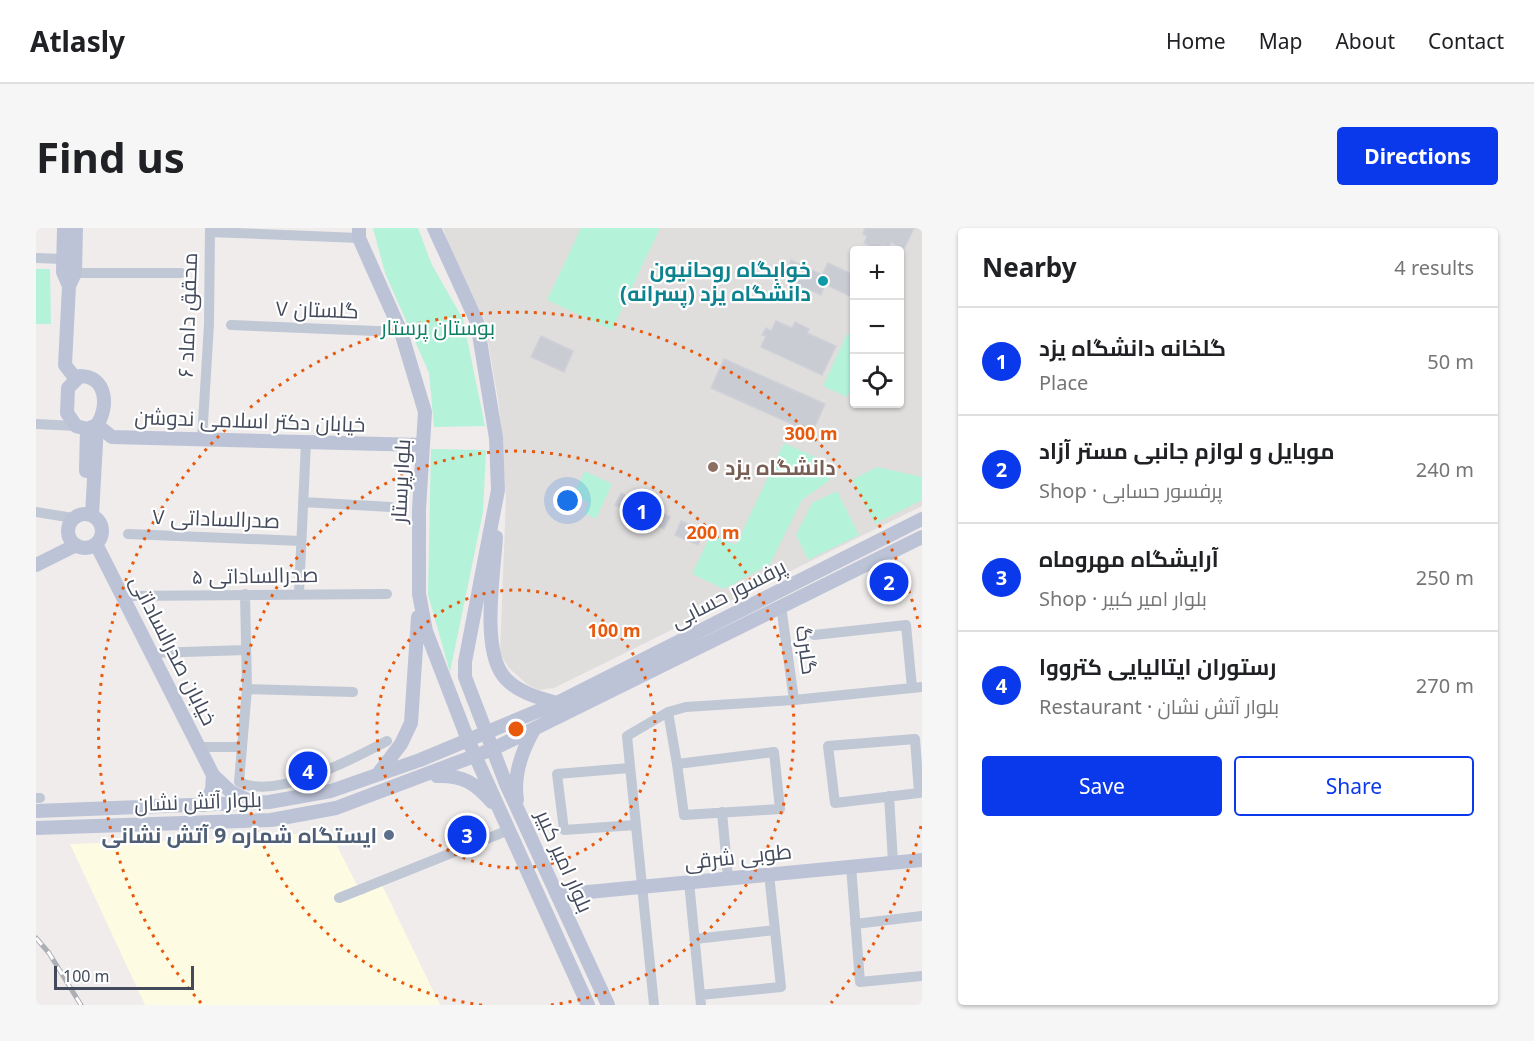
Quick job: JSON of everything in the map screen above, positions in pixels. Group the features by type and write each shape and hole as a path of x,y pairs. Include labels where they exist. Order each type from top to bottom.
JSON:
{"main road":[{"path":"64,228 63,272 72,280"},
{"path":"75,378 65,365 76,228"},
{"path":"434,228 477,322 496,438 498,490 491,644 496,663 506,679 522,691 557,702"},
{"name":"بلوارپرستار","path":"359,233 400,332 425,412 419,594 426,631 468,740"},
{"path":"76,546 68,533 83,516 87,427 106,405 102,390 89,376 75,378 68,388 66,402 67,413 87,427"},
{"name":"خيابان دکتر اسلامی ندوشن","path":"87,427 112,437 423,445"},
{"path":"486,733 470,690 465,667 498,490"},
{"path":"36,565 76,546 86,548 96,544 101,537 102,527 83,516"},
{"name":"پرفسور حسابی","path":"486,733 557,702 922,519"},
{"name":"پرفسور حسابی","path":"493,749 921,540"},
{"name":"خیابان صدرالساداتی","path":"96,544 213,775"},
{"path":"377,775 401,744 411,723 419,594"},
{"path":"442,677 453,681 465,667"},
{"path":"518,808 516,773 527,742 535,728"},
{"name":"بلوار آتش نشان","path":"37,802 204,805 299,799 377,775 486,733"},
{"name":"بلوار امیر کبیر","path":"486,733 608,1005"},
{"name":"بلوار امیر کبیر","path":"468,740 588,1005"},
{"name":"بلوار آتش نشان","path":"36,828 239,821 302,816 336,808 493,749"},
{"path":"213,775 231,792 254,803"},
{"path":"204,805 212,790 213,775"},
{"path":"426,776 456,775 477,784 500,810"},
{"name":"طوبی شرقی","path":"557,895 922,860"}],"street":[{"path":"210,230 359,233"},
{"name":"محقق داماد ۶","path":"202,439 209,324 210,230"},
{"path":"36,258 63,259"},
{"path":"72,280 181,273"},
{"name":"گلستان ۷","path":"231,325 400,332"},
{"path":"36,424 87,427"},
{"path":"299,593 306,442"},
{"path":"303,502 391,507"},
{"path":"36,512 83,516"},
{"name":"صدرالساداتی ۷","path":"128,534 302,541"},
{"path":"245,594 246,689 239,782 248,787 287,783 332,769 387,741"},
{"name":"صدرالساداتی ۵","path":"124,596 387,594"},
{"name":"گلبرگ","path":"782,606 794,700"},
{"path":"654,1005 640,887 627,736 668,712 686,707 794,700 917,687 906,625 814,635"},
{"path":"152,653 246,650"},
{"path":"246,689 353,692"},
{"path":"668,712 684,815 780,808 774,752 677,764"},
{"path":"915,739 919,793 889,796 835,803 828,746 915,739"},
{"path":"200,747 242,747"},
{"path":"629,768 557,774 564,830 635,825"},
{"path":"332,769 340,788"},
{"path":"889,796 893,862"},
{"path":"722,812 728,878"},
{"path":"339,898 509,830"},
{"path":"851,867 860,982 922,976"},
{"path":"689,882 700,1000 781,987 769,874"},
{"path":"855,924 922,916"},
{"path":"695,939 776,930"}],"shaded area":[{"name":"دانشگاه یزد","path":"443,228 922,228 922,506 554,688 539,690 528,685 509,668 500,654 506,498 499,405 484,319 453,257"},
{"path":"327,826 362,895 382,885 440,1005 145,1005 70,844 284,837"}],"green space":[{"name":"بوستان پرستار","path":"373,228 418,228 432,265 463,319 485,426 434,427 429,373 385,273"},
{"path":"581,228 660,228 612,330 547,300"},
{"path":"36,269 50,269 51,324 36,324"},
{"path":"847,334 850,334 850,390 847,397 823,386"},
{"path":"784,443 824,461 830,480 802,500 770,564 724,589 692,574 711,534 736,545"},
{"path":"431,449 486,450 483,512 450,672 428,595"},
{"path":"877,467 922,477 922,500 875,524 852,480"},
{"path":"585,471 612,484 596,519 584,513 589,503 573,495"},
{"path":"837,491 859,535 808,560 796,535 812,503"}],"building":[{"path":"865,228 914,228 904,249 904,246 891,242 889,246 882,244 881,246 870,246 864,243 867,236 863,234"},
{"name":"خوابگاه روحانیون (پسرانه) دانشگاه یزد","path":"791,260 822,275 828,263 850,273 850,296 825,284 821,295 784,278"},
{"path":"776,321 792,328 795,322 809,329 807,333 836,346 822,375 761,347 766,336 762,335 766,328 771,331"},
{"path":"541,336 573,351 564,372 531,357"},
{"path":"724,359 825,404 812,433 711,388"},
{"path":"621,493 670,517 664,529 615,505"},
{"path":"681,521 704,531 698,545 675,535"}],"railway":[{"path":"36,938 49,953 81,1005"}],"place":[{"name":"خوابگاه روحانیون (پسرانه) دانشگاه یزد","path":"823,281"},
{"name":"دانشگاه یزد","path":"713,467"},
{"name":"گلخانه دانشگاه یزد","path":"642,511"},
{"name":"موبایل و لوازم جانبی مستر آزاد","path":"889,582"},
{"name":"رستوران ایتالیایی کترووا","path":"308,771"},
{"name":"ایستگاه شماره 9 آتش نشانی","path":"389,835"},
{"name":"آرایشگاه مهروماه","path":"467,835"}]}
